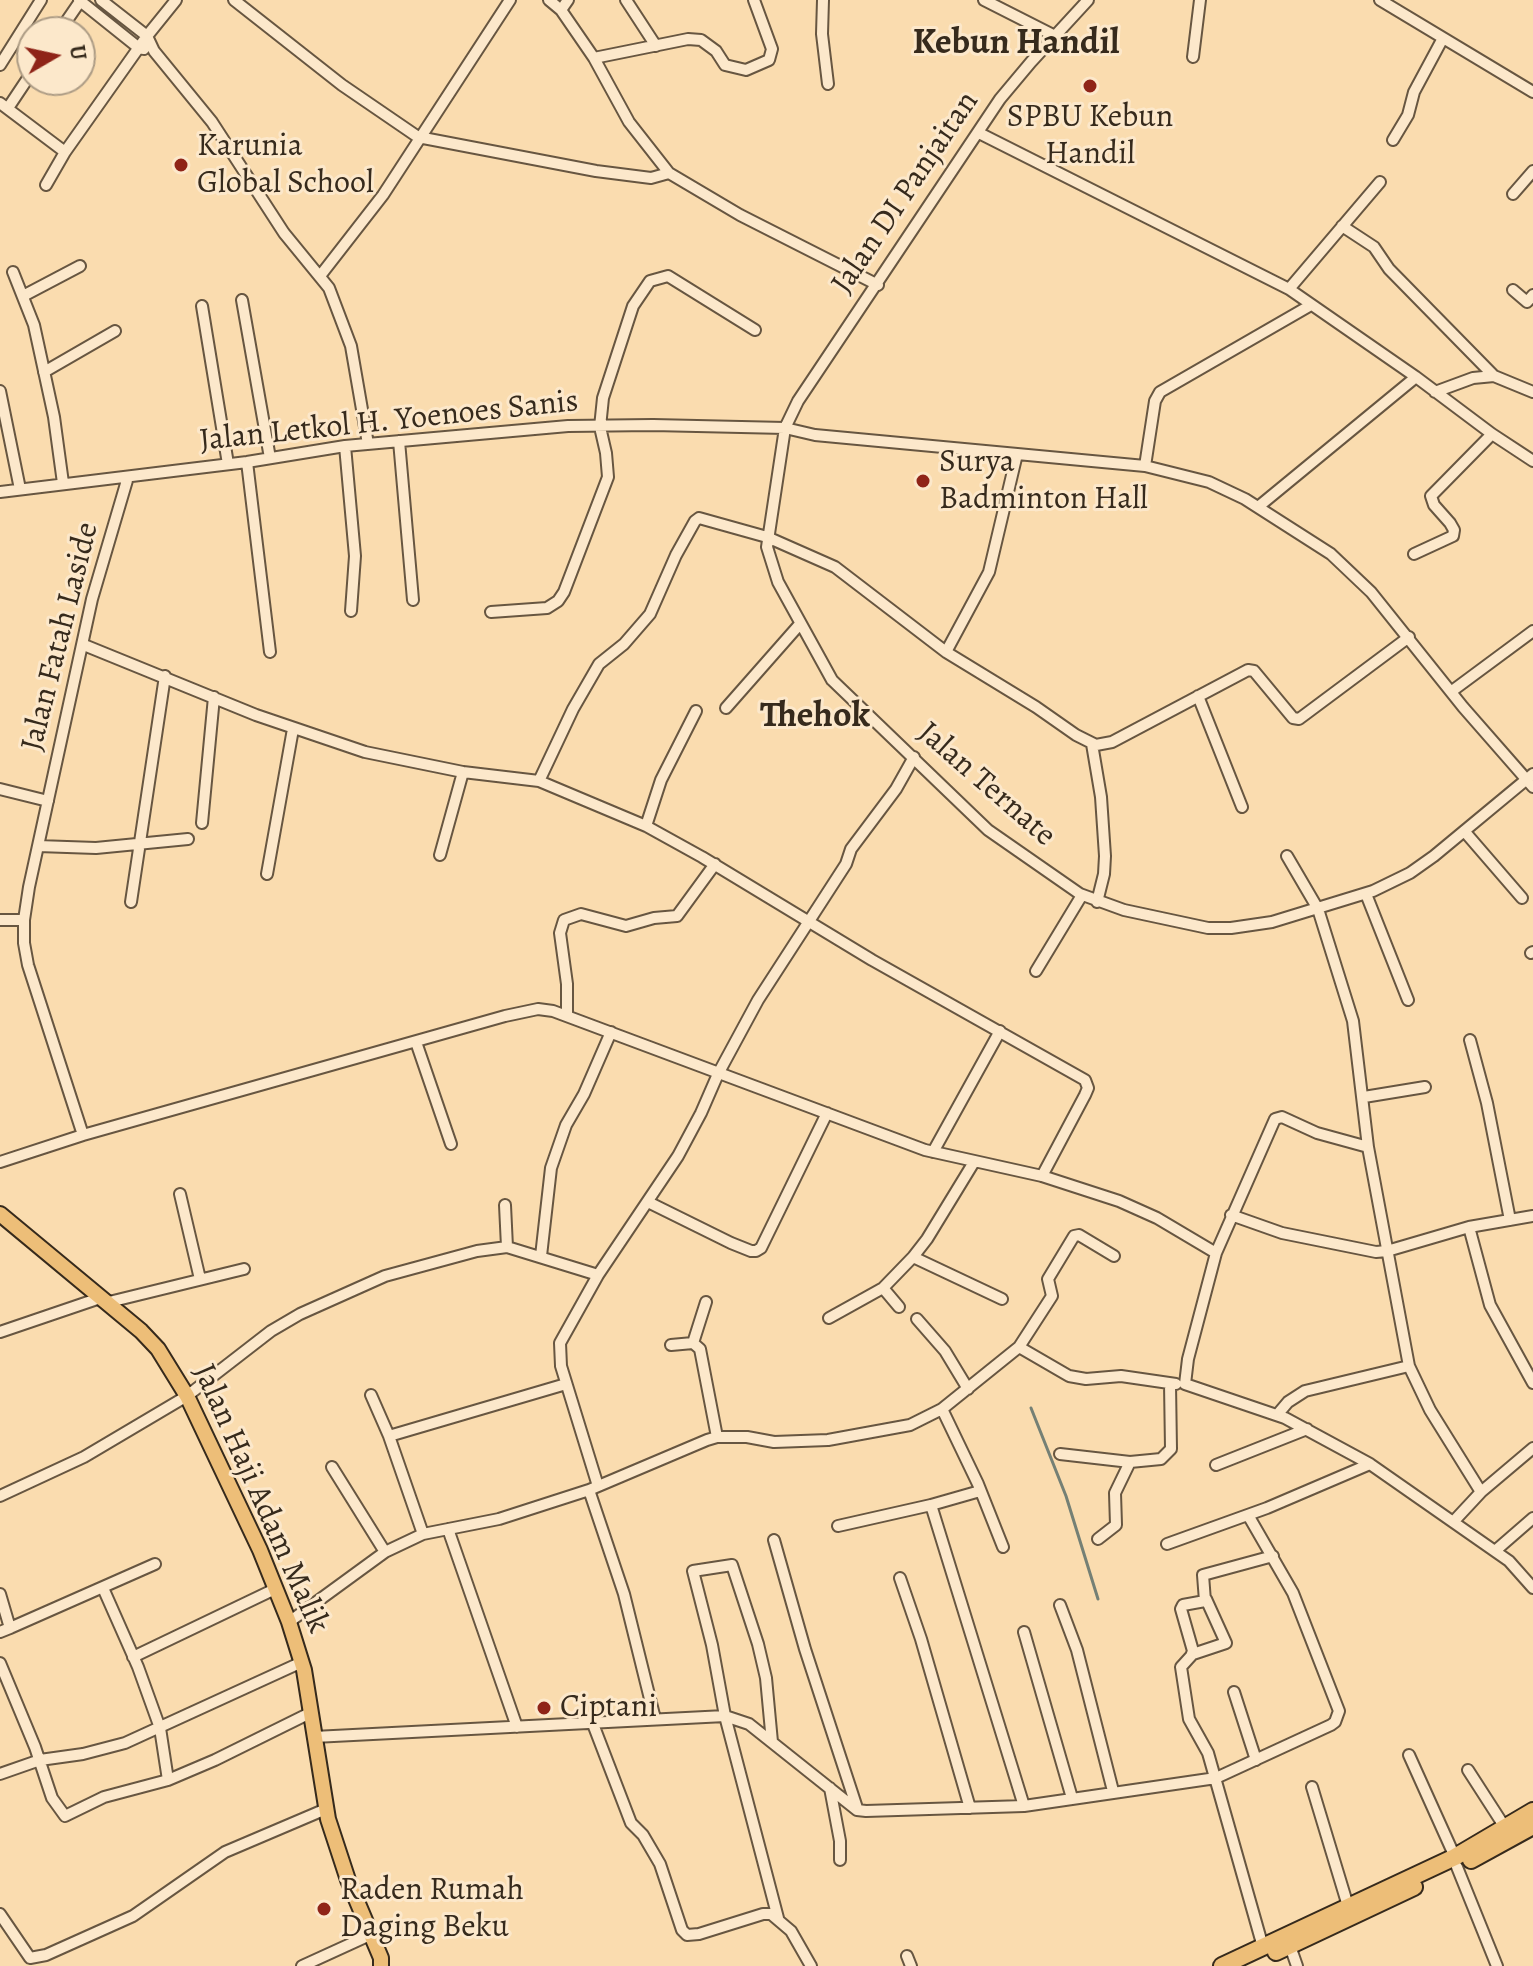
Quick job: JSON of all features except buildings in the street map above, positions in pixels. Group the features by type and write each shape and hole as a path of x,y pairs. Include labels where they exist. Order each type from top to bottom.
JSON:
{"highway":[{"path":"1222,1966 1348,1906 1456,1862 1533,1811"},
{"path":"1245,1966 1533,1826"}],"main road":[{"name":"Jalan Haji Adam Malik","path":"0,1214 158,1349 187,1396 289,1622 302,1662 326,1809 336,1847 384,1963"}],"street":[{"path":"0,65 41,0"},
{"path":"80,0 139,48 154,51"},
{"path":"101,0 147,36 154,51 212,122 284,233 320,276 338,305 351,346 368,444"},
{"path":"46,185 65,152 176,0"},
{"path":"234,0 342,85 418,137 596,171 651,178 669,173"},
{"path":"320,276 383,195 510,0"},
{"path":"549,0 565,5 629,122 669,173 740,215 878,285"},
{"path":"626,0 656,46"},
{"path":"594,58 688,39 701,40 716,51 725,65 746,70 769,60 772,49 754,0"},
{"path":"823,0 822,34 828,84"},
{"path":"984,0 1055,36"},
{"name":"Jalan DI Panjaitan","path":"785,428 798,401 1006,92 1088,0"},
{"path":"1193,57 1200,0"},
{"path":"1380,0 1533,92"},
{"path":"1393,140 1408,115 1414,92 1443,38"},
{"path":"4,106 65,152"},
{"path":"979,133 1289,289 1533,461"},
{"path":"1513,194 1533,171"},
{"path":"1289,289 1380,182"},
{"path":"1342,226 1374,247 1389,269 1494,376 1533,392"},
{"path":"23,296 80,266"},
{"path":"13,272 34,325 63,483"},
{"path":"491,612 547,608 558,601 564,592 608,477 600,427 603,398 611,369 633,306 650,281 668,276 755,330"},
{"path":"1513,290 1527,302 1533,295"},
{"path":"242,300 270,458"},
{"path":"1145,466 1155,401 1160,392 1311,305"},
{"path":"202,306 228,464"},
{"path":"44,372 115,331"},
{"path":"1435,392 1473,378 1494,376"},
{"path":"1258,507 1416,377"},
{"path":"0,391 20,489"},
{"name":"Jalan Letkol H. Yoenoes Sanis","path":"0,492 247,462 345,446 568,426 785,428 815,435 1145,466 1209,482 1258,507 1331,554 1371,592 1452,691 1531,780"},
{"name":"Jalan Ternate","path":"785,428 767,537 770,561 778,582 832,680 988,830 1082,895 1097,902 1208,928 1272,922 1366,894 1410,873 1531,780"},
{"path":"1414,554 1453,536 1454,530 1434,505 1431,496 1492,434"},
{"path":"399,441 413,600"},
{"path":"345,446 355,556 351,611"},
{"path":"946,652 989,572 1017,454"},
{"path":"247,462 270,652"},
{"name":"Jalan Fatah Laside","path":"83,1135 28,965 24,920 92,599 128,477"},
{"path":"539,781 573,709 599,664 624,644 650,614 695,521 704,517 767,537 835,567 946,652 1092,744 1112,742 1251,670 1293,718 1299,719 1409,637"},
{"path":"726,708 800,624"},
{"path":"1452,691 1533,631"},
{"path":"84,645 293,729 365,752 463,772 539,781 646,826 715,864 872,960 1085,1080 1085,1095 1042,1176"},
{"path":"131,902 165,676"},
{"path":"1198,696 1242,807"},
{"path":"202,823 214,697"},
{"path":"646,826 661,780 696,711"},
{"path":"267,874 293,729"},
{"path":"1092,744 1101,797 1105,856 1097,902"},
{"path":"655,1719 566,1384 559,1354 560,1343 598,1275 648,1202 695,1124 758,1000 846,864 851,849 896,789 914,757"},
{"path":"440,855 463,772"},
{"path":"0,789 48,801"},
{"path":"1465,832 1522,898"},
{"path":"38,846 139,846 188,839"},
{"path":"1287,856 1318,909 1353,1021 1368,1147 1409,1366 1430,1410 1481,1492"},
{"path":"567,1015 567,984 560,933 564,920 581,914 626,926 654,918 677,916 715,864"},
{"path":"1366,894 1408,1000"},
{"path":"1036,971 1082,895"},
{"path":"0,920 24,920"},
{"path":"0,1162 83,1135 538,1009 567,1015 933,1152 1042,1176 1119,1201 1157,1218 1216,1253"},
{"path":"933,1152 1000,1031"},
{"path":"541,1256 547,1186 554,1159 566,1125 584,1094 611,1032"},
{"path":"1470,1040 1487,1103 1510,1220"},
{"path":"416,1042 451,1144"},
{"path":"1364,1097 1425,1087"},
{"path":"648,1202 731,1243 756,1251 761,1248 827,1113"},
{"path":"1185,1384 1188,1359 1216,1253 1271,1124 1278,1117 1317,1133 1368,1147"},
{"path":"829,1318 883,1288 913,1257 974,1162"},
{"path":"180,1194 200,1279"},
{"path":"505,1205 507,1247"},
{"path":"1231,1215 1282,1233 1347,1247 1387,1251 1469,1227 1533,1216"},
{"path":"1469,1227 1490,1305 1528,1359 1533,1383"},
{"path":"289,1622 385,1552 423,1534 499,1519 594,1488 717,1437 747,1437 774,1442 828,1440 898,1428 942,1409 1019,1347 1052,1296 1048,1279 1074,1236 1079,1235 1114,1256"},
{"path":"0,1496 84,1457 187,1396 271,1331 327,1301 385,1276 477,1251 507,1247 598,1275"},
{"path":"913,1257 1002,1299"},
{"path":"0,1332 103,1300 244,1269"},
{"path":"883,1288 899,1307"},
{"path":"693,1343 706,1302"},
{"path":"917,1319 945,1351 968,1389"},
{"path":"671,1345 693,1343 700,1349 717,1437"},
{"path":"1019,1347 1069,1376 1086,1379 1121,1376 1185,1384 1277,1415 1307,1429 1370,1464 1454,1521 1509,1561 1533,1588"},
{"path":"1277,1415 1288,1402 1305,1391 1409,1366"},
{"path":"389,1436 566,1384"},
{"path":"1060,1454 1130,1462 1161,1459 1171,1449 1170,1384"},
{"path":"371,1395 389,1436 423,1534"},
{"path":"942,1409 1003,1547"},
{"path":"1216,1465 1307,1429"},
{"path":"1454,1521 1481,1492 1533,1448"},
{"path":"1098,1539 1116,1525 1115,1493 1130,1462"},
{"path":"1167,1544 1248,1515 1370,1464"},
{"path":"332,1467 385,1552"},
{"path":"838,1526 980,1491"},
{"path":"931,1505 1024,1806"},
{"path":"314,1737 725,1716 749,1724 857,1810 1024,1806 1216,1778 1331,1725 1339,1711 1293,1593 1248,1515"},
{"path":"1495,1551 1533,1518"},
{"path":"448,1529 517,1727"},
{"path":"774,1540 857,1810"},
{"path":"1263,1947 1216,1778 1201,1737 1189,1719 1181,1667 1193,1654 1226,1643 1206,1599 1203,1575 1273,1556"},
{"path":"0,1594 5,1630 155,1564"},
{"path":"772,1742 766,1678 732,1565 693,1571 712,1645 725,1716 778,1918"},
{"path":"900,1578 970,1808"},
{"path":"103,1588 160,1728 168,1780"},
{"path":"133,1657 275,1589"},
{"path":"1193,1654 1182,1607 1206,1599"},
{"path":"1060,1605 1077,1650 1113,1791"},
{"path":"1024,1632 1072,1798"},
{"path":"0,1774 40,1760 83,1754 125,1743 302,1662"},
{"path":"0,1663 40,1760 52,1798 65,1816 104,1797 168,1780 312,1712"},
{"path":"1234,1692 1256,1760"},
{"path":"593,1724 631,1823 643,1835 660,1864 682,1930 687,1935 699,1934 763,1914 778,1918 791,1931 811,1966"},
{"path":"1409,1755 1497,1966"},
{"path":"1468,1770 1506,1829"},
{"path":"1312,1787 1348,1906"},
{"path":"830,1788 840,1841 840,1860"},
{"path":"0,1914 30,1958 46,1955 133,1916 225,1852 326,1809"},
{"path":"302,1966 370,1935"},
{"path":"1290,1946 1297,1966"}],"waterway":[{"path":"1031,1408 1066,1496 1098,1599"}],"place":[{"name":"SPBU Kebun Handil","path":"1090,86"},
{"name":"Karunia Global School","path":"181,165"},
{"name":"Surya Badminton Hall","path":"923,481"},
{"name":"Ciptani","path":"544,1708"},
{"name":"Raden Rumah Daging Beku","path":"324,1909"}],"district":[{"name":"Kebun Handil","path":"1016,44"},
{"name":"Thehok","path":"815,717"}]}
